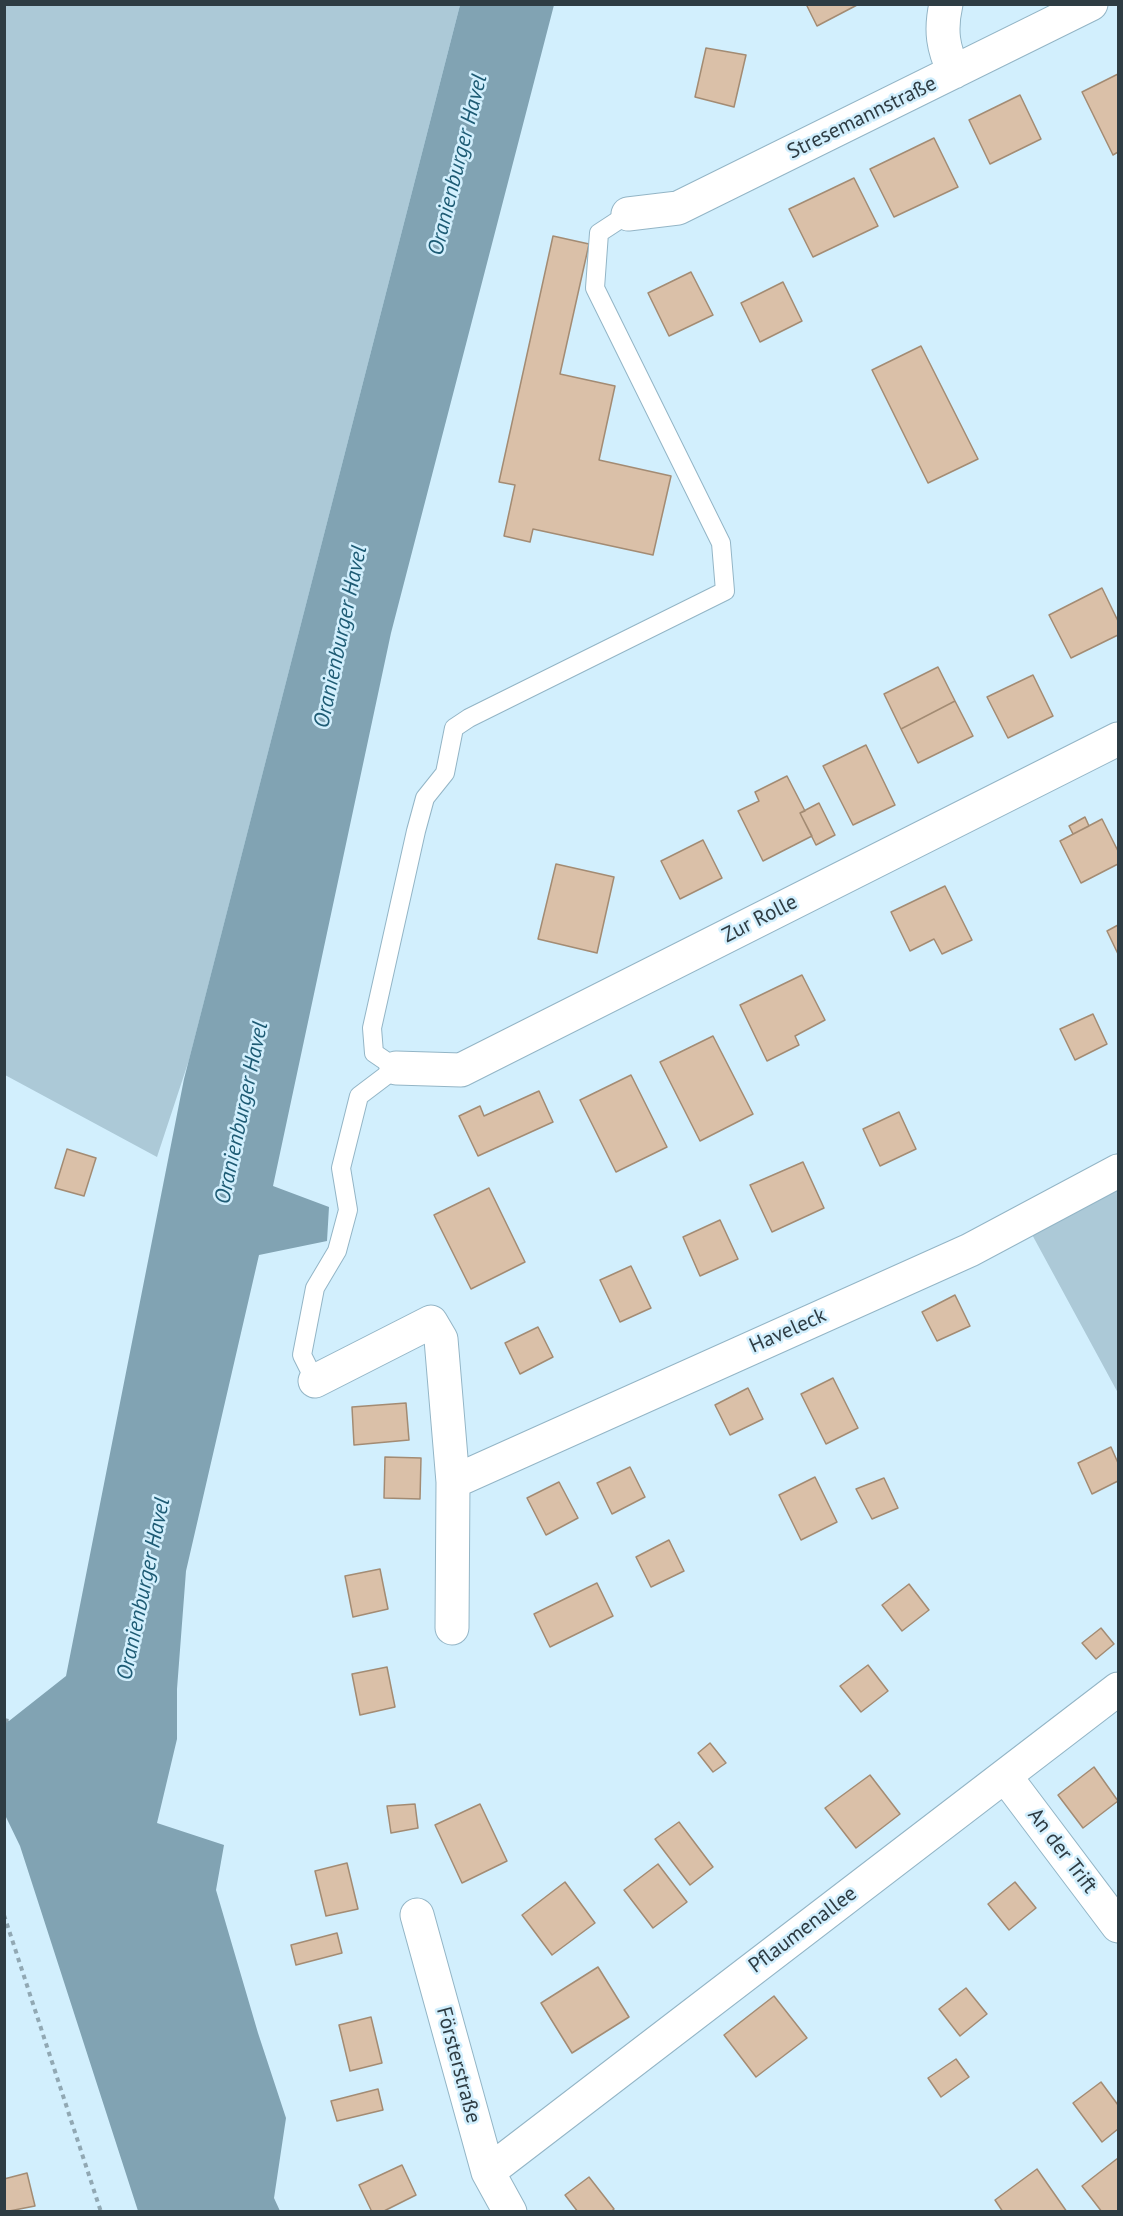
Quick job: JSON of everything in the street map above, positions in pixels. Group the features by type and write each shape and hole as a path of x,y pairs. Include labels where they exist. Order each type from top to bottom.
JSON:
{"street":[{"path":"945,4 941,26 943,47 954,72"},
{"name":"Stresemannstraße","path":"628,214 678,208 1091,4"},
{"name":"Zur Rolle","path":"396,1068 461,1070 1119,740"},
{"name":"Haveleck","path":"453,1482 970,1250 1119,1171"},
{"path":"315,1381 431,1322 441,1340 453,1482 452,1628"},
{"name":"Pflaumenallee","path":"488,2172 1119,1689"},
{"name":"An der Trift","path":"1005,1776 1119,1926"},
{"name":"Försterstraße","path":"417,1915 488,2172 510,2211"}],"lane":[{"path":"315,1381 302,1354 315,1288 337,1251 348,1210 341,1168 359,1096 396,1068 374,1053 372,1028 425,798 445,773 454,728 469,718 725,591 721,543 595,288 599,232 628,214"}],"path":[{"path":"4,1915 101,2211"}],"shaded area":[{"path":"4,5 460,5 189,1060 157,1157 5,1075"},
{"path":"1118,1181 1118,1393 1029,1229"}],"water":[{"name":"Oranienburger Havel","path":"460,5 554,5 391,633 273,1186 329,1207 327,1241 259,1255 186,1571 177,1689 177,1739 157,1823 224,1845 216,1890 258,2033 286,2118 274,2198 280,2211 138,2211 20,1846 5,1815 5,1720 9,1721 66,1676 184,1079"}],"building":[{"path":"806,4 859,4 817,26"},
{"path":"706,48 746,55 734,107 695,97"},
{"path":"1118,74 1118,152 1113,155 1082,92"},
{"path":"1020,95 1041,139 990,164 969,120"},
{"path":"934,138 958,187 894,217 870,169"},
{"path":"854,178 878,226 813,257 789,209"},
{"path":"553,236 589,244 560,374 615,386 599,460 671,476 653,555 533,529 530,542 504,536 515,485 499,482"},
{"path":"691,272 713,315 669,336 648,293"},
{"path":"783,282 802,321 760,342 741,303"},
{"path":"921,346 978,459 928,483 872,370"},
{"path":"1102,588 1118,621 1118,635 1071,658 1049,615"},
{"path":"938,667 955,701 901,729 884,694"},
{"path":"1033,675 1053,716 1008,738 987,697"},
{"path":"955,701 973,736 918,763 901,729"},
{"path":"866,745 895,805 853,825 823,766"},
{"path":"787,776 805,811 800,813 812,836 763,861 738,811 759,801 755,792"},
{"path":"819,803 835,835 816,845 800,813"},
{"path":"1085,817 1089,826 1073,834 1069,826"},
{"path":"1102,819 1118,851 1118,864 1081,883 1060,841"},
{"path":"703,840 722,878 680,899 661,861"},
{"path":"556,864 614,877 597,953 538,939"},
{"path":"945,886 972,940 942,954 934,939 910,951 891,912"},
{"path":"1118,925 1118,954 1107,931"},
{"path":"802,975 825,1020 795,1036 799,1045 767,1061 740,1005"},
{"path":"1093,1014 1107,1044 1075,1060 1060,1029"},
{"path":"713,1036 753,1114 700,1141 660,1062"},
{"path":"631,1075 667,1147 616,1172 580,1100"},
{"path":"539,1091 553,1122 478,1156 459,1116 480,1106 484,1116"},
{"path":"899,1112 916,1149 880,1166 863,1129"},
{"path":"67,1149 96,1158 84,1196 55,1188"},
{"path":"803,1162 824,1208 772,1232 750,1185"},
{"path":"489,1188 525,1262 471,1289 434,1215"},
{"path":"720,1220 738,1259 700,1276 683,1237"},
{"path":"631,1266 651,1308 620,1322 600,1280"},
{"path":"955,1295 970,1326 937,1341 922,1312"},
{"path":"538,1327 553,1357 520,1374 505,1343"},
{"path":"833,1378 858,1428 826,1444 801,1394"},
{"path":"748,1388 763,1419 730,1435 715,1405"},
{"path":"406,1403 409,1440 354,1445 352,1407"},
{"path":"1111,1447 1118,1463 1118,1481 1092,1494 1078,1463"},
{"path":"385,1457 421,1458 420,1499 384,1498"},
{"path":"630,1467 645,1497 612,1514 597,1483"},
{"path":"815,1477 837,1522 801,1540 779,1495"},
{"path":"884,1478 898,1508 872,1519 856,1489"},
{"path":"559,1482 578,1518 546,1535 527,1498"},
{"path":"669,1540 684,1571 651,1587 636,1557"},
{"path":"380,1569 388,1609 353,1617 345,1576"},
{"path":"597,1583 613,1616 550,1647 534,1614"},
{"path":"909,1584 929,1610 902,1631 882,1605"},
{"path":"1101,1628 1114,1644 1096,1659 1082,1643"},
{"path":"868,1665 888,1691 861,1712 840,1686"},
{"path":"387,1667 395,1707 360,1715 352,1674"},
{"path":"710,1743 726,1763 713,1772 698,1753"},
{"path":"1094,1767 1118,1801 1083,1828 1058,1795"},
{"path":"870,1775 900,1814 856,1848 825,1808"},
{"path":"415,1804 418,1828 391,1833 387,1806"},
{"path":"480,1804 507,1861 462,1883 435,1825"},
{"path":"679,1822 713,1867 690,1885 655,1839"},
{"path":"347,1863 358,1909 326,1916 315,1871"},
{"path":"658,1864 687,1902 653,1928 624,1890"},
{"path":"565,1882 595,1923 552,1955 522,1915"},
{"path":"1015,1882 1036,1908 1009,1930 988,1904"},
{"path":"337,1933 342,1953 296,1965 291,1945"},
{"path":"598,1967 629,2017 572,2053 541,2003"},
{"path":"966,1988 987,2014 960,2036 939,2009"},
{"path":"774,1996 807,2038 756,2077 724,2035"},
{"path":"371,2017 382,2063 350,2071 339,2025"},
{"path":"956,2059 969,2077 941,2097 928,2078"},
{"path":"1101,2082 1118,2105 1118,2129 1102,2142 1073,2103"},
{"path":"378,2089 383,2110 337,2121 331,2101"},
{"path":"1118,2158 1118,2212 1102,2212 1082,2186"},
{"path":"402,2165 416,2195 382,2212 372,2212 359,2185"},
{"path":"1037,2169 1067,2212 1003,2212 995,2200"},
{"path":"27,2173 35,2206 4,2212 4,2179"},
{"path":"589,2177 614,2209 611,2212 578,2212 565,2195"}]}
